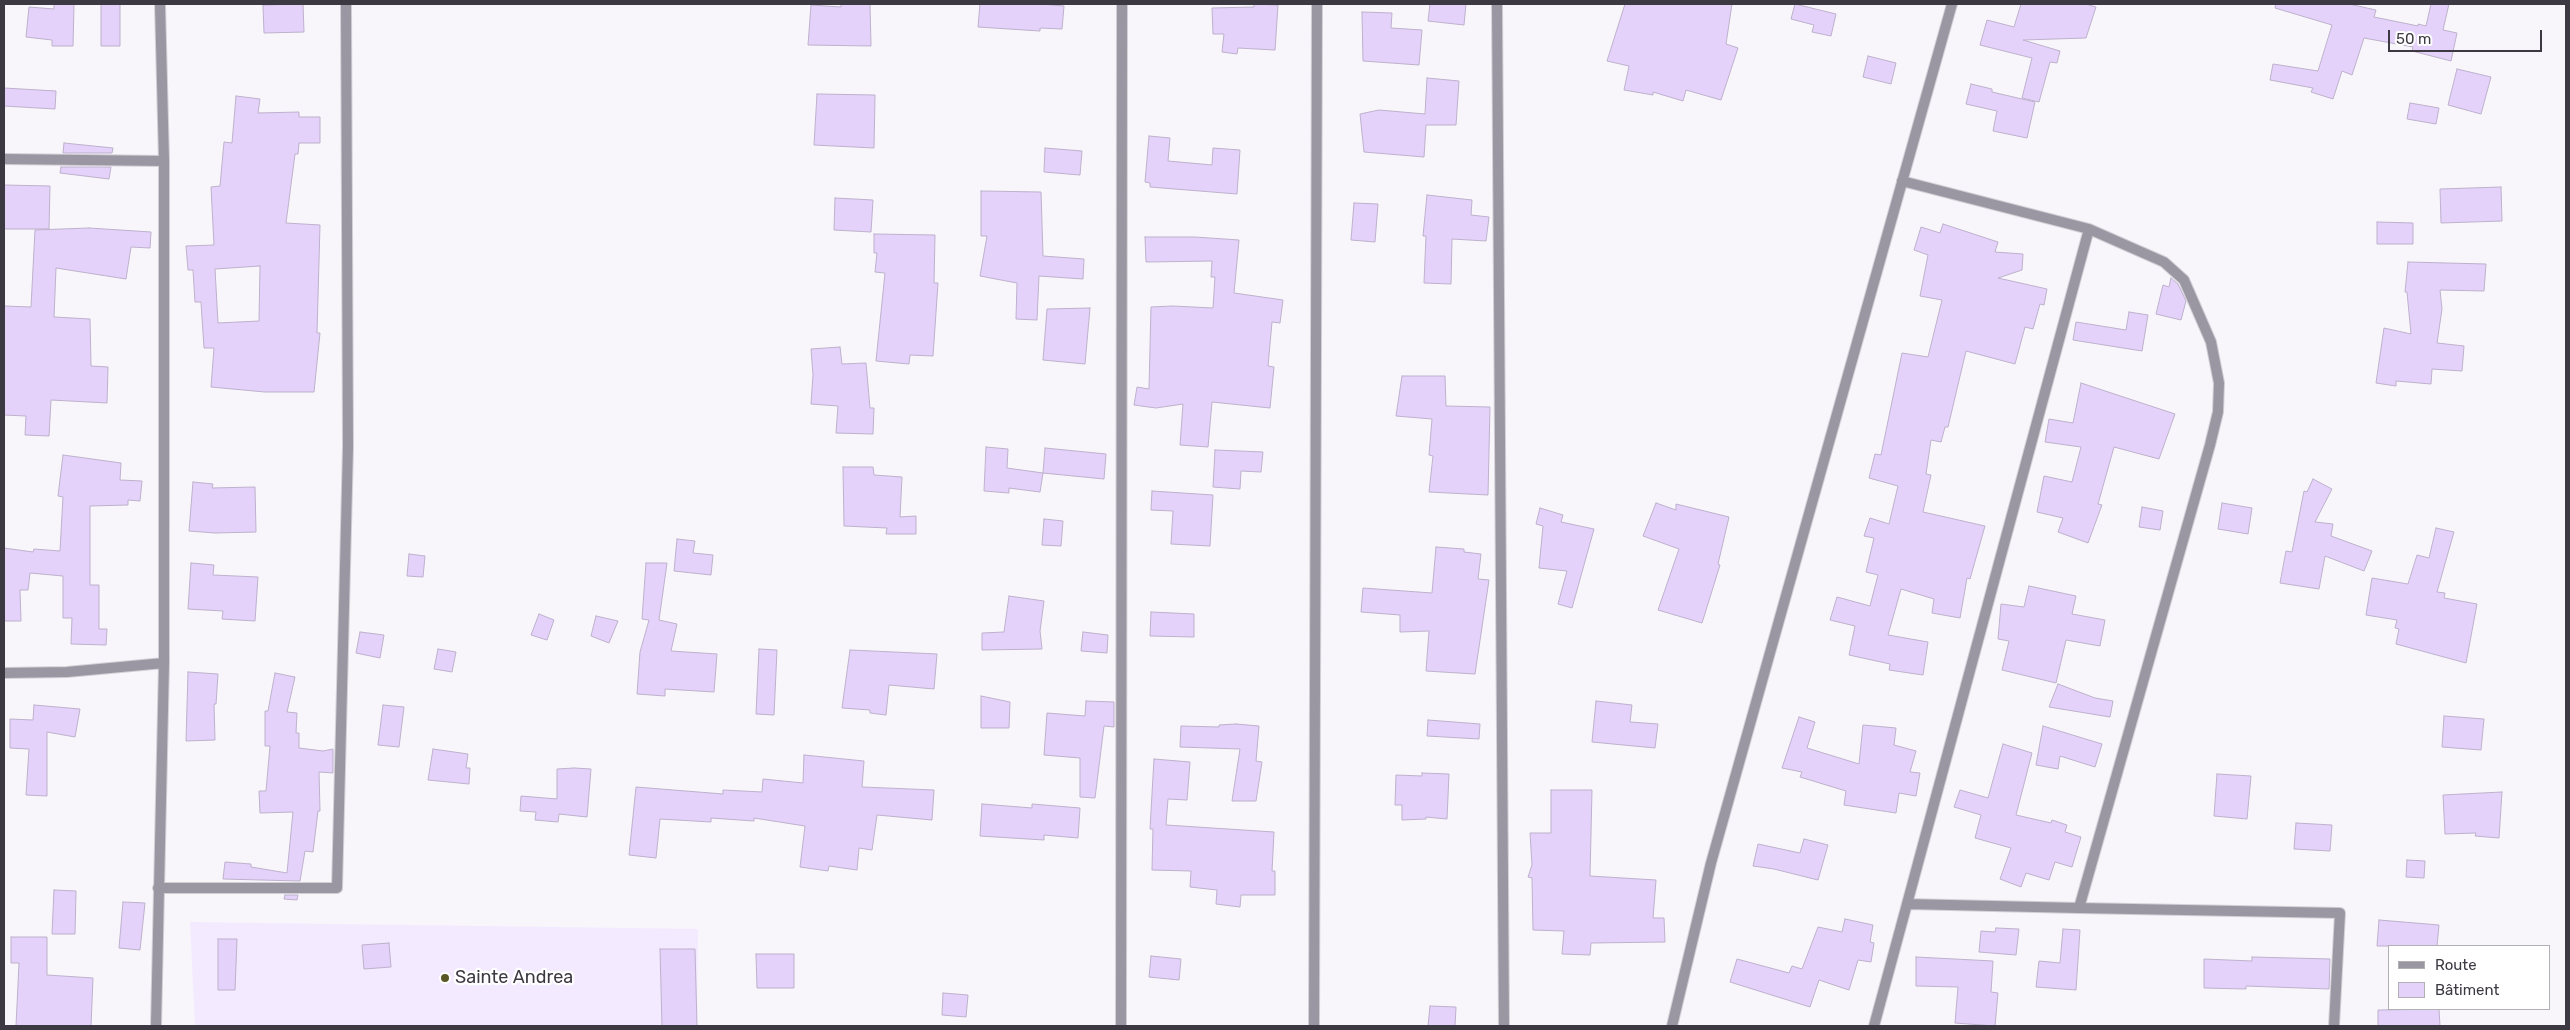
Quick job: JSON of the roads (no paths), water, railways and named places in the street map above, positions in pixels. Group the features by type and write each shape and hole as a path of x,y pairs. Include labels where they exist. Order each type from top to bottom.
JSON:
{"street":[{"path":"156,1026 164,662 164,161 160,4"},
{"path":"158,888 337,888 348,447 346,4"},
{"path":"1121,1026 1122,4"},
{"path":"1314,1026 1317,4"},
{"path":"1497,4 1504,1026"},
{"path":"1672,1026 1714,854 1952,4"},
{"path":"4,159 164,161"},
{"path":"1902,181 2089,229 2164,262 2184,280 2211,342 2219,383 2218,412 2079,908"},
{"path":"1874,1026 2089,229"},
{"path":"4,673 67,672 164,662"},
{"path":"1907,904 2340,913 2334,1026"}],"place":[{"name":"Sainte Andrea","path":"445,978"}]}
